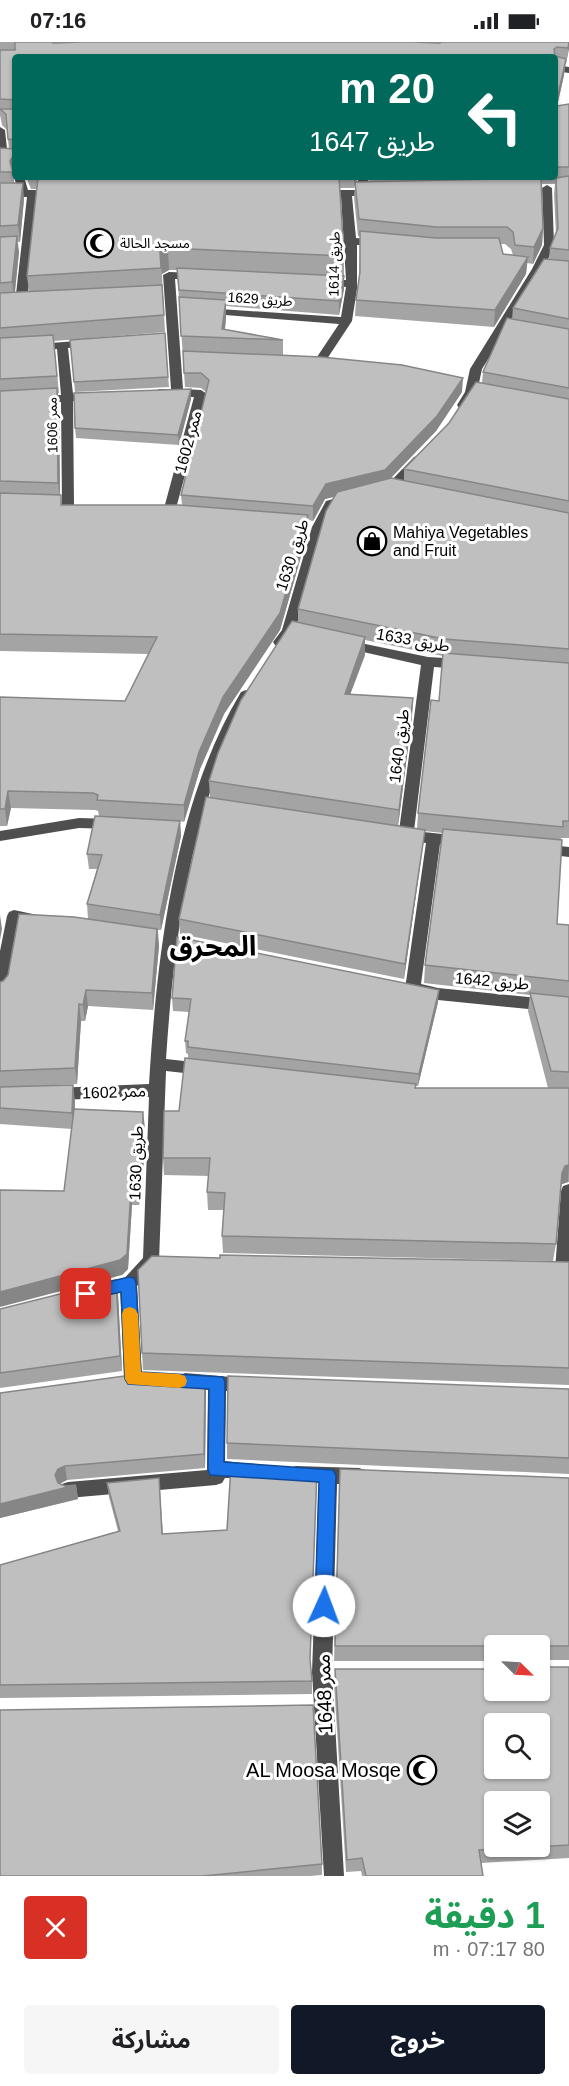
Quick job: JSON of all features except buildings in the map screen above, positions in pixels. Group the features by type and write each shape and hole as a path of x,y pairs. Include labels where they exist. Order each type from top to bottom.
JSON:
{"street":[{"path":"0,130 3,161 12,161"},
{"path":"21,180 29,193 23,247 21,303"},
{"path":"360,193 363,180"},
{"path":"454,418 473,390 476,369 505,329 549,245 547,188"},
{"path":"311,193 384,192"},
{"path":"0,194 68,193"},
{"name":"طريق 1614","path":"318,364 346,321 351,284 351,241 346,193"},
{"path":"351,241 393,245"},
{"name":"ممر 1602","path":"177,392 180,359 168,338 183,309 164,295 169,275 214,277"},
{"path":"317,282 351,284"},
{"name":"طريق 1629","path":"183,309 346,321"},
{"path":"0,350 107,342"},
{"name":"ممر 1606","path":"62,344 67,398 67,506"},
{"name":"ممر 1602","path":"144,394 177,392 201,394 169,512"},
{"path":"0,402 100,396"},
{"name":"طريق 1630","path":"270,659 294,632 313,527 330,504 395,490 427,451"},
{"name":"طريق 1633","path":"335,641 428,662 476,666"},
{"name":"طريق 1640","path":"428,662 400,835 479,843"},
{"name":"طريق 1630","path":"133,1379 123,1285 157,1261 156,1090 170,940 187,828 205,805 209,770 233,715 251,687"},
{"path":"0,836 79,823 124,825"},
{"name":"طريق 1642","path":"434,838 407,987 438,994 569,1006"},
{"path":"524,848 569,852"},
{"path":"0,992 14,916 47,921"},
{"path":"158,1064 215,1071"},
{"name":"ممر 1602","path":"33,1094 156,1090"},
{"path":"561,1270 569,1191"},
{"path":"111,1382 133,1379 264,1384"},
{"path":"68,1490 216,1477 217,1382"},
{"path":"216,1469 374,1477"},
{"name":"ممر 1648","path":"328,1475 322,1672 334,1876"},
{"path":"322,1672 345,1672"},
{"path":"299,1705 323,1705"}],"slow traffic":[{"path":"130,1314 133,1379 179,1381"}],"place":[{"name":"مسجد الحالة","path":"99,243"},
{"name":"Mahiya Vegetables and Fruit","path":"372,541"},
{"name":"AL Moosa Mosqe","path":"422,1770"}],"district":[{"name":"المحرق","path":"213,946"}],"route":[{"path":"86,1294 129,1283 133,1379 217,1382 216,1469 328,1475 324,1606"}]}
